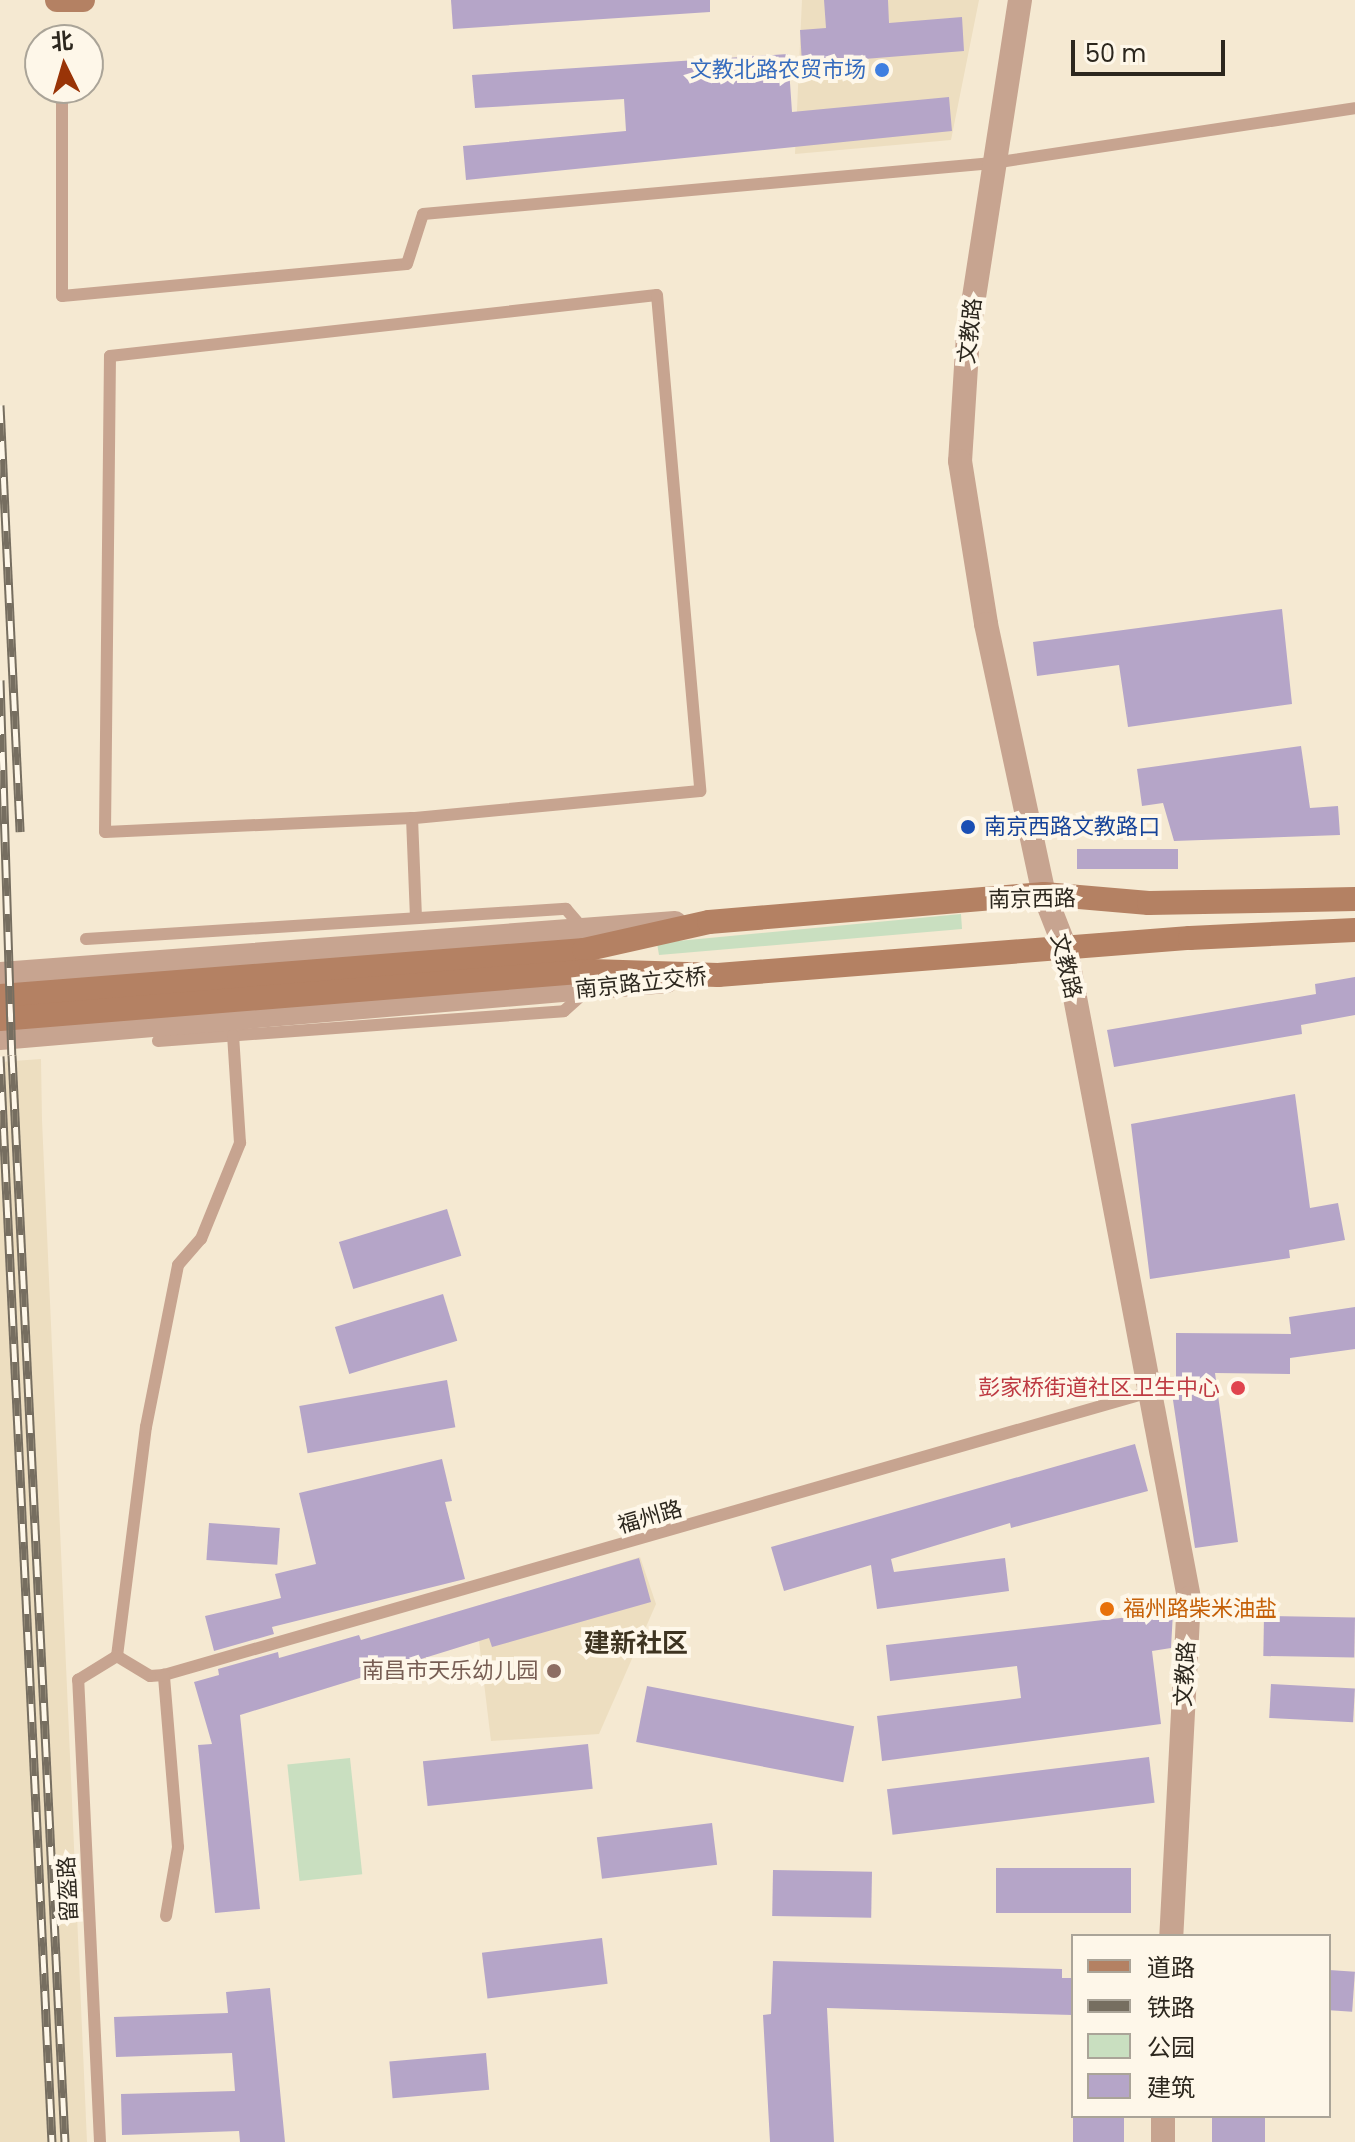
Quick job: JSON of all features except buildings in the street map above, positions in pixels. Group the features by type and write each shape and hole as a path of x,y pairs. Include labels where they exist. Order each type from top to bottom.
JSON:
{"main road":[{"path":"57,1 83,0"},
{"name":"南京西路","path":"709,922 1044,894 1149,903 1355,899"},
{"name":"南京路立交桥","path":"0,996 584,950 709,922"},
{"path":"718,975 1355,930"},
{"name":"南京路立交桥","path":"0,1019 591,971 718,975"}],"street":[{"name":"文教路","path":"1020,0 968,335 960,461 986,624 1044,894 1066,950 1146,1393 1189,1598 1171,1934"},
{"path":"0,974 581,926 709,922"},
{"name":"南京路立交桥","path":"0,1038 587,990 718,975"},
{"path":"1163,2118 1163,2142"}],"lane":[{"path":"62,104 62,296 407,264 423,214 993,163 1355,108"},
{"path":"657,295 700,791 412,818 105,832 110,356 657,295"},
{"path":"412,818 416,918"},
{"path":"86,939 566,909 581,926"},
{"path":"158,1041 564,1011 587,990"},
{"path":"166,1916 178,1847 164,1675 150,1676 117,1656 146,1427 178,1265 201,1239 240,1143 233,1035"},
{"name":"福州路","path":"164,1675 1146,1393"},
{"name":"留盔路","path":"100,2142 78,1680 117,1656"}],"shaded area":[{"name":"文教北路农贸市场","path":"802,0 979,0 951,140 795,154"},
{"path":"41,1059 87,2142 0,2142 0,1062"},
{"name":"南昌市天乐幼儿园","path":"640,1557 656,1604 599,1734 491,1741 475,1608"}],"green space":[{"path":"961,914 962,929 659,955 657,943"},
{"path":"350,1758 362,1874 300,1881 287,1765"}],"railway":[{"path":"0,405 20,832"},
{"path":"0,680 12,1055 65,2142"},
{"path":"0,1056 52,2142"}],"place":[{"name":"文教北路农贸市场","path":"882,70"},
{"name":"南京西路文教路口","path":"968,827"},
{"name":"彭家桥街道社区卫生中心","path":"1238,1388"},
{"name":"福州路柴米油盐","path":"1107,1609"},
{"name":"南昌市天乐幼儿园","path":"554,1671"}],"district":[{"name":"建新社区","path":"636,1644"}]}
